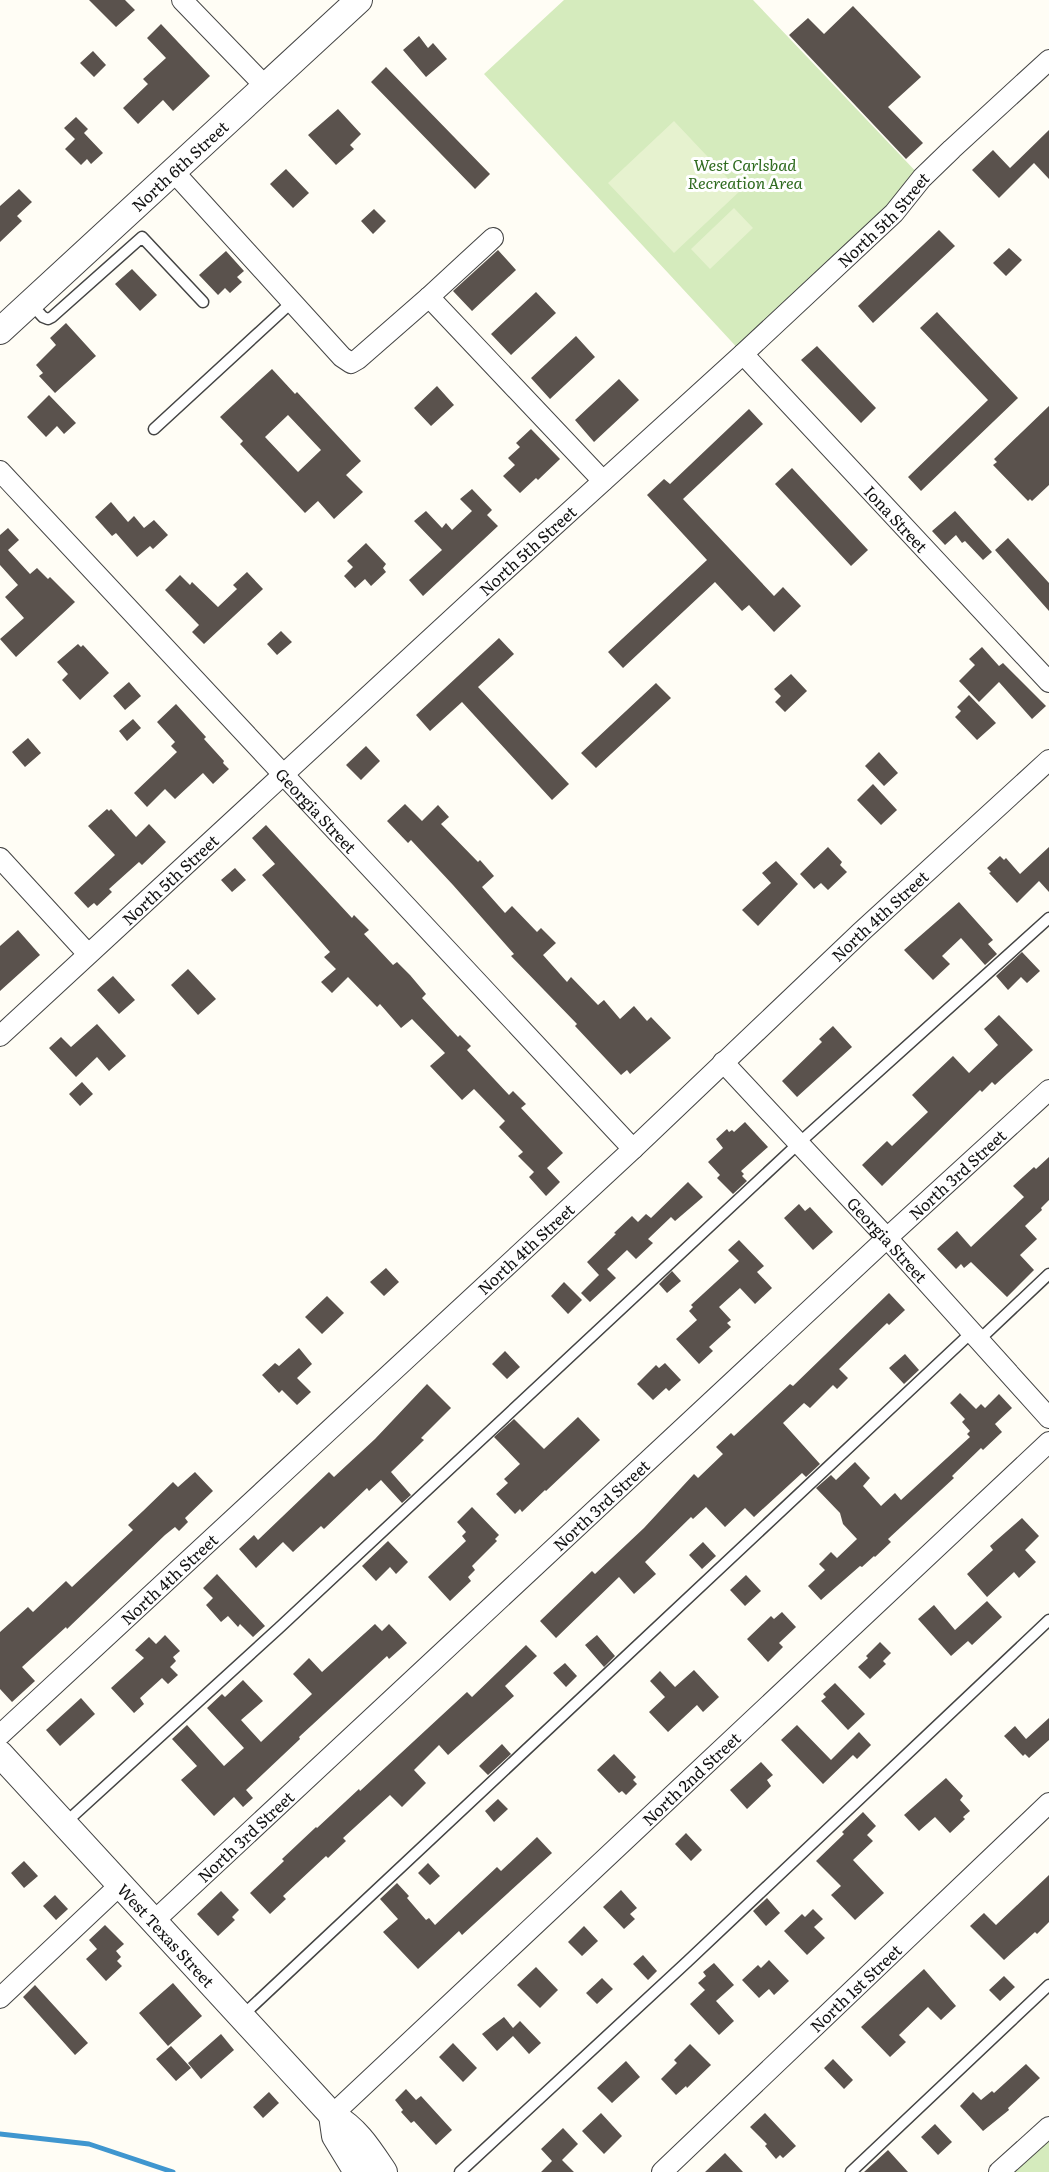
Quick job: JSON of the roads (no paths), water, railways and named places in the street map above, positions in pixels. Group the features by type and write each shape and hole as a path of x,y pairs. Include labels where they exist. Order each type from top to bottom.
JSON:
{"street":[{"path":"182,0 266,86"},
{"name":"North 6th Street","path":"0,331 30,303 68,285 116,240 173,171 359,0"},
{"name":"North 5th Street","path":"0,1036 743,354 894,213 922,178 952,149 1049,60"},
{"path":"173,171 342,357 351,363 429,297 493,238"},
{"path":"429,297 603,481"},
{"name":"Iona Street","path":"743,354 1049,682"},
{"name":"Georgia Street","path":"0,471 633,1149"},
{"name":"North 4th Street","path":"0,1735 1049,760"},
{"path":"0,858 88,954"},
{"name":"Georgia Street","path":"723,1062 1049,1418"},
{"name":"North 3rd Street","path":"153,1922 886,1238 1049,1090"},
{"name":"North 2nd Street","path":"332,2115 1049,1442"},
{"name":"West Texas Street","path":"0,1754 332,2115 335,2136 377,2169"},
{"name":"North 1st Street","path":"662,2172 1049,1803"},
{"path":"0,1998 120,1885"},
{"path":"999,2172 1049,2127"}],"lane":[{"path":"116,240 142,237 203,302"},
{"path":"154,429 292,302"},
{"path":"64,1824 305,1604 799,1143 1049,918"},
{"path":"242,2016 975,1336 1049,1274"},
{"path":"460,2172 688,1961 1049,1620"},
{"path":"851,2172 1049,1985"}],"waterway":[{"path":"0,2134 89,2144 173,2172"}],"park label":[{"name":"West Carlsbad Recreation Area","path":"745,173"}]}
